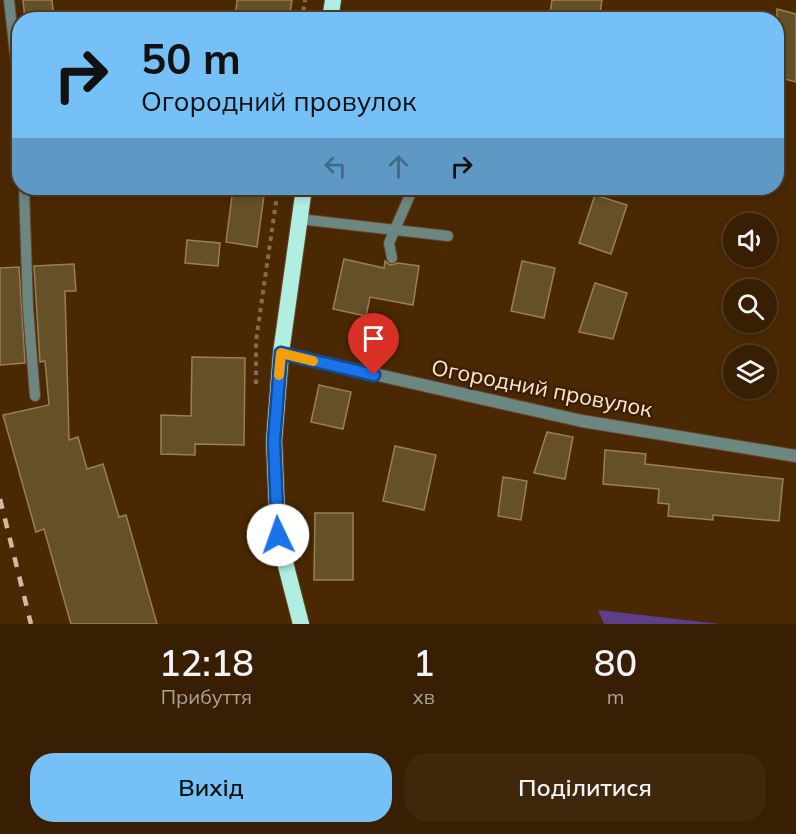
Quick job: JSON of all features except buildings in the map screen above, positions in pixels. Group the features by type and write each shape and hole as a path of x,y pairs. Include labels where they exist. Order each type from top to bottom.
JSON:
{"highway":[{"path":"301,624 278,535 274,441 281,353 302,195"}],"street":[{"name":"Огородний провулок","path":"281,353 582,421 796,456"}],"lane":[{"path":"9,0 12,27"},
{"path":"24,195 28,308 35,396"},
{"path":"392,258 389,243 410,195"},
{"path":"299,219 448,236"}],"shaded area":[{"path":"598,610 720,624 604,624"}],"railway":[{"path":"0,499 31,624"}],"slow traffic":[{"path":"279,375 281,353 313,361"}],"route":[{"path":"278,535 274,441 281,353 374,375"}]}
